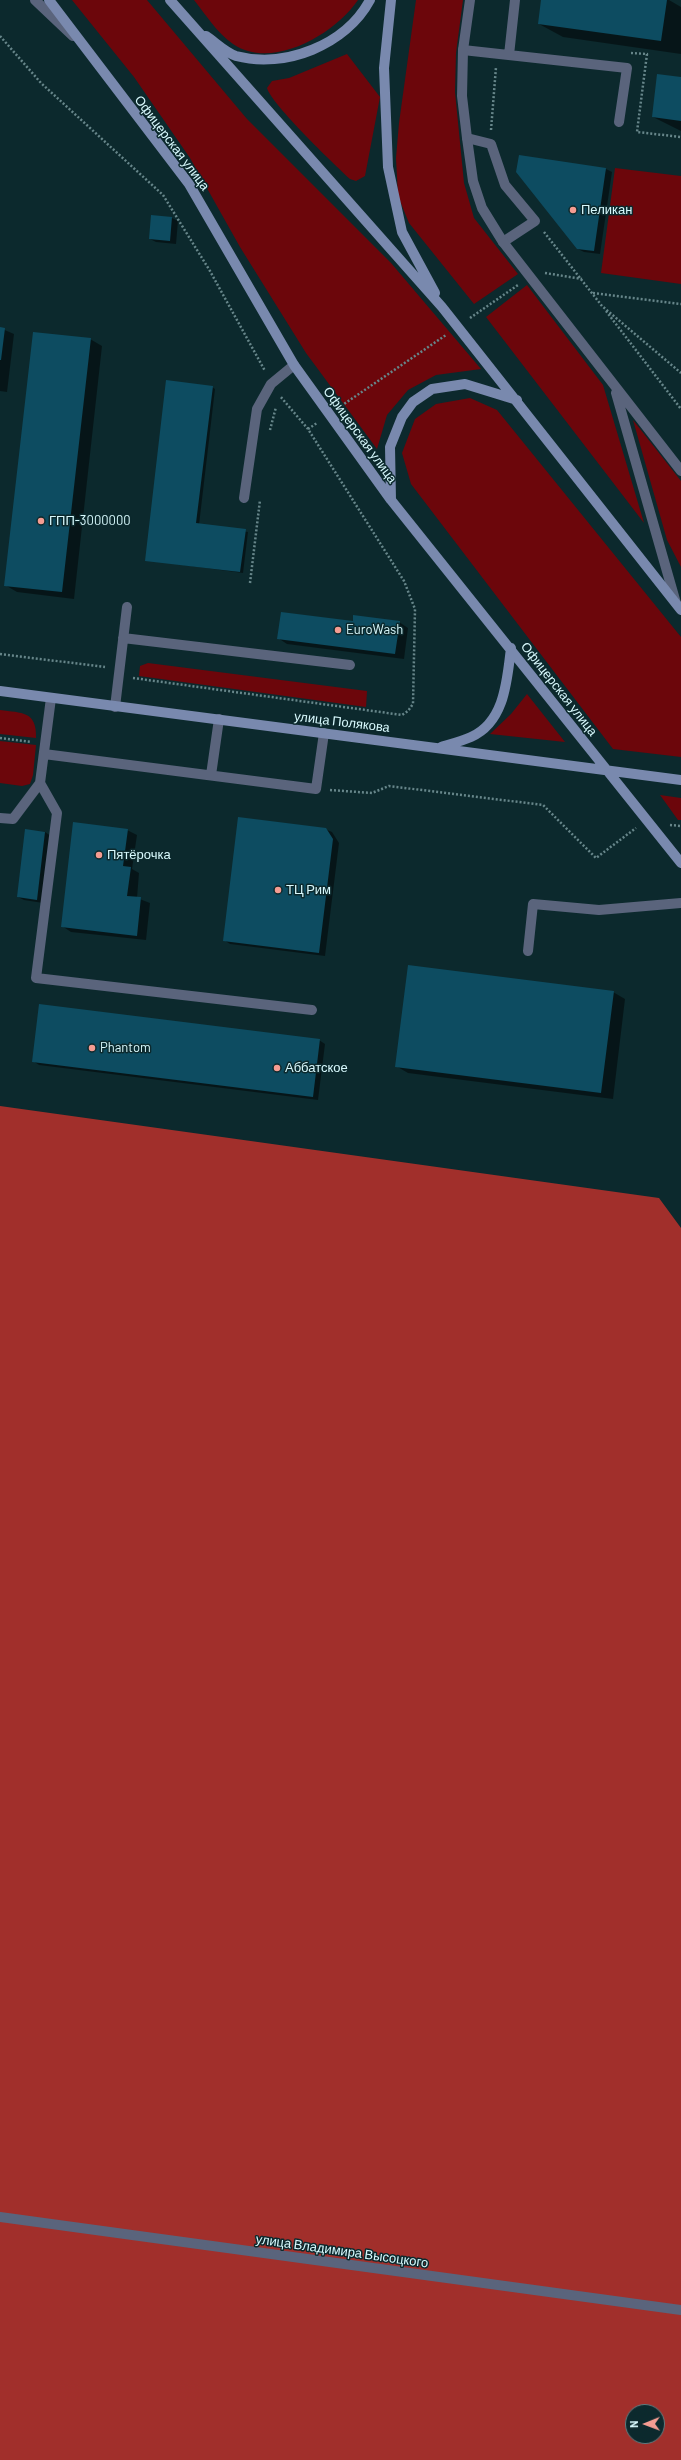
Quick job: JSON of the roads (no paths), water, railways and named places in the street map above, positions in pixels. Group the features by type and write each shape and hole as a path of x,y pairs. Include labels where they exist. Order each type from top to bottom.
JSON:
{"main road":[{"name":"Офицерская улица","path":"49,0 78,41 189,184 294,364 328,415 359,453 391,500 511,648 681,863"},
{"path":"170,0 458,326 678,606"},
{"path":"194,28 235,56 265,61 305,53 333,39 364,11 370,0"},
{"path":"391,0 384,68 388,167 402,232 442,307"},
{"path":"391,500 390,447 402,417 413,402 432,389 465,384 517,400"},
{"path":"440,748 472,736 492,721 506,689 511,648"},
{"name":"улица Полякова","path":"0,691 681,780"}],"street":[{"path":"35,0 78,41"},
{"path":"470,0 463,50 462,96 473,180 482,208 503,242 681,471"},
{"path":"509,55 515,0"},
{"path":"463,50 626,68 619,122"},
{"path":"467,138 491,144 505,185 535,221 503,242"},
{"path":"244,498 257,408 271,384 294,364"},
{"path":"615,387 678,606"},
{"path":"115,707 127,607"},
{"path":"123,638 350,665"},
{"path":"0,818 13,819 40,783 51,698"},
{"path":"211,775 219,719"},
{"path":"44,754 316,789 324,733"},
{"path":"40,783 57,813 36,978 312,1010"},
{"path":"528,951 534,904 599,910 681,903"},
{"name":"улица Владимира Высоцкого","path":"0,2217 681,2310"}],"place":[{"name":"Пеликан","path":"573,210"},
{"name":"ГПП-3000000","path":"41,521"},
{"name":"EuroWash","path":"338,630"},
{"name":"Пятёрочка","path":"99,855"},
{"name":"ТЦ Рим","path":"278,890"},
{"name":"Phantom","path":"92,1048"},
{"name":"Аббатское","path":"277,1068"}]}
